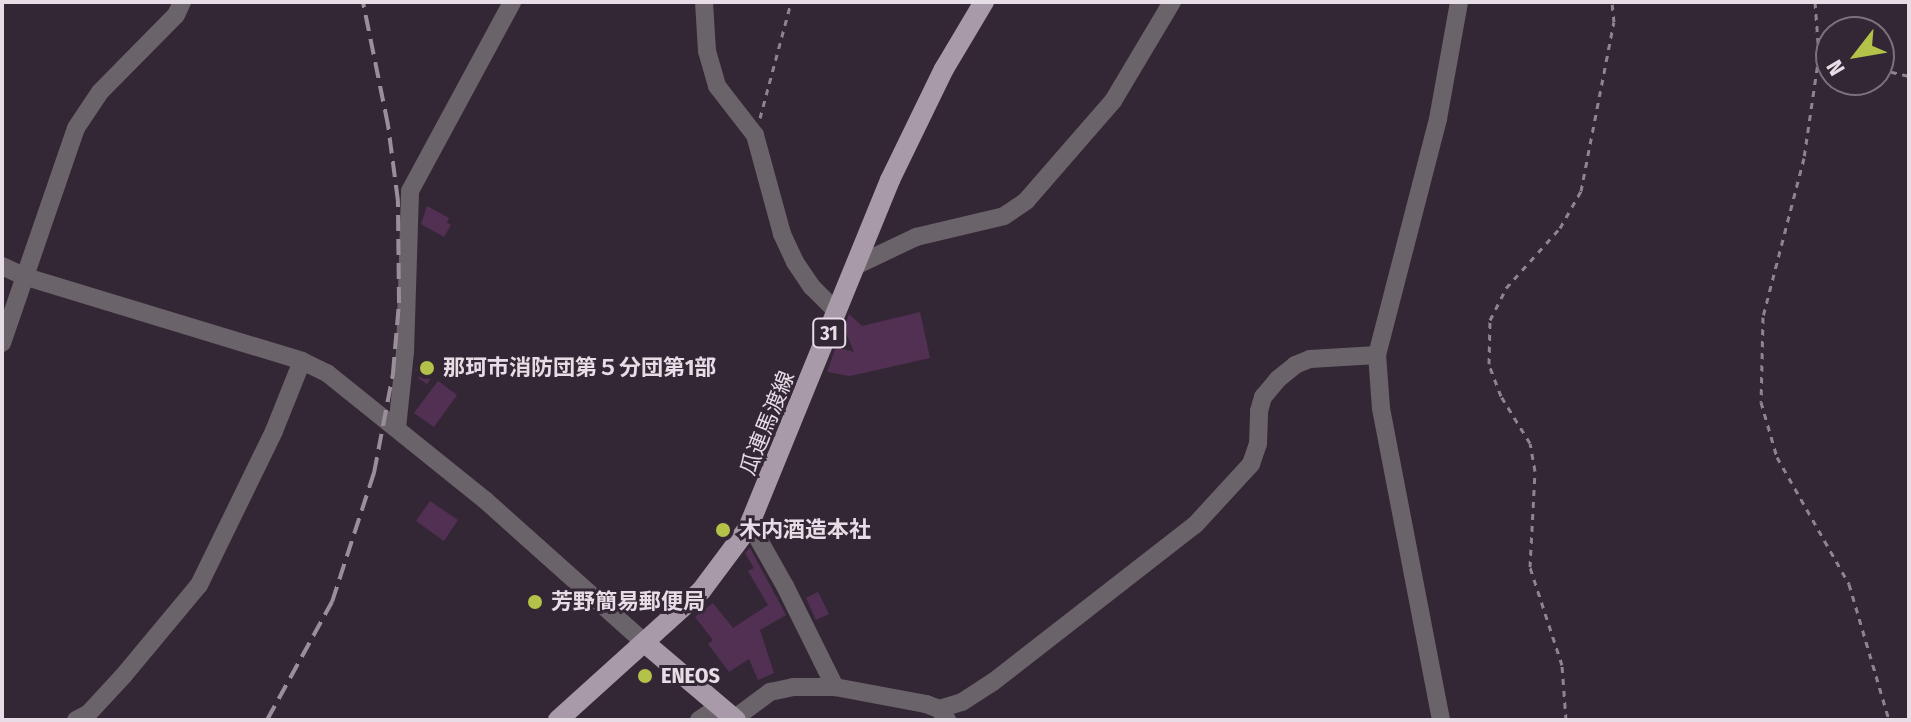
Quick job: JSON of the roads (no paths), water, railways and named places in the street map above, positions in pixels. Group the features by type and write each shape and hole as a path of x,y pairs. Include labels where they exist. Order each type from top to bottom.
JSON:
{"main road":[{"name":"瓜連馬渡線","path":"558,720 701,591 748,528 855,266 927,103 984,2"},
{"path":"645,643 730,715"}],"street":[{"path":"2,343 76,128 100,92 176,15 182,2"},
{"path":"397,428 405,352 410,191 512,2"},
{"path":"704,2 707,51 717,86 755,135 789,248 812,287 837,312"},
{"path":"855,266 916,237 1004,216 1026,201 1113,101 1172,2"},
{"path":"1441,720 1386,438 1377,355 1438,119 1459,2"},
{"path":"2,266 23,276 302,361 327,373 485,500 645,643"},
{"path":"699,720 730,715 770,692 793,687 835,687 943,715 993,682 1195,525 1251,464 1258,444 1259,411 1263,397 1295,365 1310,359 1377,355"},
{"path":"76,720 88,714 124,675 199,585 274,431 302,361"},
{"path":"748,528 755,533 785,586 835,687"}],"railway":[{"path":"267,720 332,602 374,473 393,373 399,303 398,201 388,125 363,2"}],"place":[{"name":"那珂市消防団第５分団第1部","path":"427,368"},
{"name":"木内酒造本社","path":"723,530"},
{"name":"芳野簡易郵便局","path":"535,602"},
{"name":"ENEOS","path":"645,676"}]}
